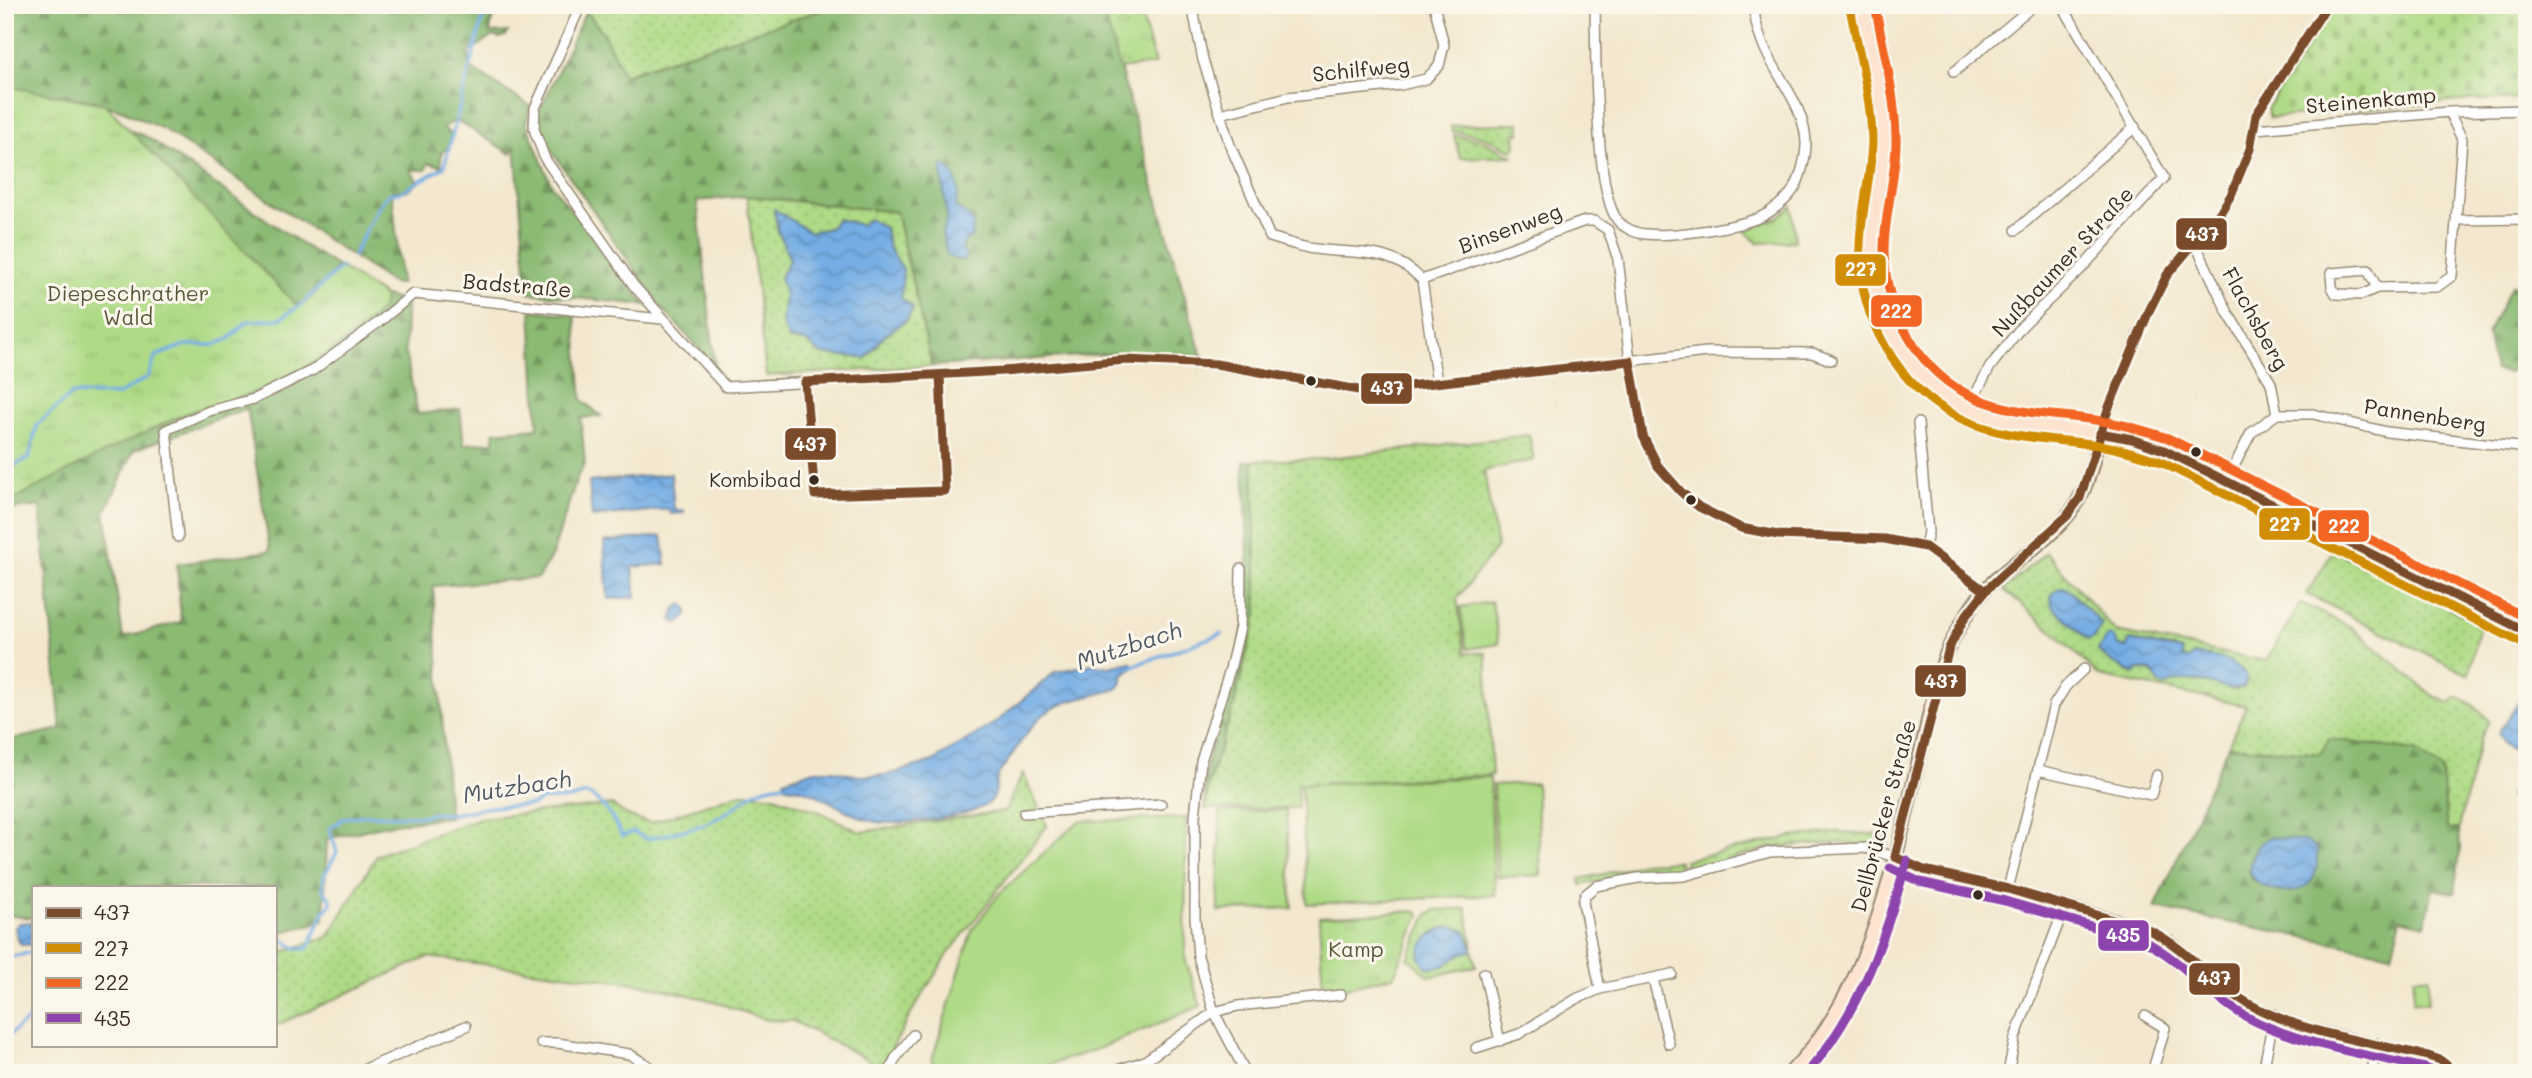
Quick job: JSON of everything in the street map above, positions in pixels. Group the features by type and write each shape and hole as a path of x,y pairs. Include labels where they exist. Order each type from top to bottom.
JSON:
{"main road":[{"path":"1863,5 1884,136 1881,186 1873,228 1874,277 1884,316 1893,337 1911,362 1933,385 1968,408 2008,423 2100,433 2132,439 2164,450 2527,632"},
{"name":"Dellbrücker Straße","path":"1790,1073 1804,1058 1843,998 1880,912 1949,648 1965,617 1985,591 2067,516 2080,498 2100,433"}],"street":[{"path":"581,5 535,108 534,129 545,159 634,286 726,387 1003,371 1126,360 1216,364 1364,391 1707,352 1812,353 1831,360"},
{"path":"1192,5 1203,60 1230,145 1270,237 1308,248 1389,256 1403,263 1422,280 1437,383"},
{"name":"Schilfweg","path":"1220,114 1288,97 1402,85 1426,79 1443,56 1444,45 1434,5"},
{"path":"1595,5 1600,141 1606,191 1611,209 1619,222 1631,230 1645,234 1692,232 1735,225 1768,214 1794,190 1805,158 1806,143 1802,121 1784,80 1765,50 1752,5"},
{"path":"1954,72 2034,5"},
{"path":"2016,230 2135,127 2062,5"},
{"path":"2100,433 2148,311 2167,275 2222,210 2231,195 2250,149 2256,115 2328,5"},
{"name":"Steinenkamp","path":"2255,129 2449,112 2527,110"},
{"name":"Steinenkamp","path":"2376,288 2368,270 2331,273 2332,287 2336,294 2361,295 2376,288 2420,289 2442,285 2452,276 2462,139 2449,112"},
{"name":"Nußbaumer Straße","path":"1968,408 1990,367 2022,326 2081,269 2164,178 2135,127"},
{"path":"2456,220 2527,219"},
{"name":"Binsenweg","path":"1422,280 1585,220 1594,220 1608,230 1618,259 1630,361"},
{"name":"Flachsberg","path":"2194,241 2228,313 2271,383 2277,414"},
{"name":"Badstraße","path":"178,537 166,430 209,411 254,399 313,370 379,323 414,294 662,319"},
{"path":"1630,361 1643,436 1658,466 1681,492 1699,507 1741,528 1778,535 1885,539 1925,547 1985,591"},
{"path":"2226,481 2251,433 2277,414"},
{"name":"Pannenberg","path":"2277,414 2313,414 2387,432 2527,448"},
{"path":"1918,423 1928,532 1925,547"},
{"path":"1241,569 1240,627 1230,669 1201,761 1196,803 1195,918 1198,956 1214,1012 1246,1073"},
{"path":"2008,889 2054,705 2066,686 2084,669"},
{"path":"2038,770 2151,795 2157,775"},
{"path":"1024,813 1161,804"},
{"path":"1600,989 1583,902 1585,895 1596,886 1638,878 1684,876 1770,852 1857,847 1895,857 1924,870 2008,889 2151,931 2171,942 2251,1005 2301,1026 2409,1050 2440,1060 2457,1073"},
{"path":"2008,1073 2015,1038 2065,906"},
{"path":"1484,973 1500,1041"},
{"path":"1476,1048 1519,1034 1576,999 1600,989 1672,974"},
{"path":"1653,979 1669,1044"},
{"path":"1109,1073 1145,1061 1214,1012 1238,1006 1341,995"},
{"path":"2263,1073 2274,1014"},
{"path":"2145,1016 2165,1028 2152,1073"},
{"path":"356,1073 466,1026"},
{"path":"888,1073 912,1035"},
{"path":"541,1043 629,1054 649,1066 651,1073"},
{"path":"2372,1073 2376,1043"}],"green space":[{"path":"5,5 494,5 490,33 508,32 506,36 499,38 493,36 469,52 469,67 530,106 526,123 551,184 646,305 528,293 515,146 511,154 456,120 443,128 451,137 448,148 441,153 441,166 428,163 426,170 411,170 418,183 406,191 392,190 401,284 392,283 163,129 91,100 5,87"},
{"path":"587,5 837,5 623,75 603,33 585,10"},
{"path":"837,5 1102,5 1202,357 1153,351 932,366 896,212 747,196 697,201 715,366 660,306 539,133 538,114 586,11 603,33 624,75"},
{"path":"1102,5 1139,5 1155,64 1120,69"},
{"path":"2335,5 2527,5 2527,99 2469,100 2270,118 2267,109"},
{"name":"Diepeschrather Wald","path":"5,86 105,104 298,307 310,299 341,268 380,293 384,298 382,309 337,346 305,368 271,386 177,417 5,504"},
{"path":"5,102 84,113 147,137 300,243 385,296 406,302 405,352 418,414 460,409 464,444 494,442 494,432 538,428 531,310 575,315 582,400 601,416 581,418 585,465 578,475 552,555 538,578 433,586 449,817 386,825 327,839 324,921 276,934 276,886 32,886 32,918 5,915 5,741 61,729 40,506 14,509 5,518","holes":["247,408 270,551 177,564 181,622 123,638 105,512 134,450"]},
{"path":"1520,123 1520,133 1515,134 1516,146 1513,151 1484,137 1452,131 1451,126"},
{"path":"1454,135 1483,141 1512,156 1460,158"},
{"path":"747,196 896,212 932,366 766,376","holes":["775,210 810,232 830,228 837,219 861,225 889,248 903,269 901,298 907,320 884,336 866,358 806,341 782,324 785,293 780,277 790,259 778,231"]},
{"path":"1792,206 1795,241 1758,243 1745,231 1778,217"},
{"path":"2512,285 2527,290 2527,351 2509,373 2495,370 2487,334"},
{"path":"1529,435 1534,460 1484,471 1497,547 1457,599 1465,653 1486,653 1492,775 1297,785 1298,808 1205,809 1208,785 1234,704 1257,613 1253,461 1321,459"},
{"path":"1244,461 1253,461 1257,613 1234,704 1208,785 1205,809 1204,785 1208,758 1244,627 1248,544"},
{"path":"2333,550 2480,624 2469,675 2307,594"},
{"path":"2046,552 2116,632 2266,661 2301,603 2351,627 2432,695 2449,703 2458,697 2475,707 2489,721 2480,738 2459,829 2447,829 2442,770 2322,754 2228,746 2246,706 2099,676 2058,636 2004,590","holes":["2131,640 2175,649 2183,658 2188,659 2194,654 2225,659 2245,672 2237,690 2187,679 2159,684 2151,672 2128,672 2122,666 2112,663 2117,645 2126,648"]},
{"path":"1492,602 1499,644 1467,649 1460,607"},
{"path":"2329,739 2416,751 2442,770 2447,829 2459,829 2460,851 2455,893 2433,889 2425,925 2401,919 2392,954 2155,908 2228,746 2321,754","holes":["2305,841 2317,848 2271,889 2252,879 2249,870"]},
{"path":"1023,773 1047,826 949,953 914,1008 882,1067 793,1021 767,1020 706,999 641,984 428,957 276,1026 276,954 328,937 377,855 480,818 612,805 630,817 650,823 741,793 771,795 818,811 860,832 1005,811"},
{"path":"1490,777 1495,895 1307,904 1301,785"},
{"path":"1536,783 1541,875 1498,877 1493,785"},
{"path":"1286,810 1292,908 1218,911 1220,812"},
{"path":"1186,818 1185,958 1201,1006 1100,1048 1025,1073 938,1073 932,1060 972,930 999,894 1079,821"},
{"path":"1837,832 1888,835 1886,846 1879,848 1846,842 1772,847 1686,872 1684,860 1790,837"},
{"path":"1679,861 1681,872 1640,874 1581,885 1580,879 1641,863"},
{"path":"1466,908 1473,947 1457,927 1442,928 1428,939 1420,958 1427,967 1434,967 1473,951 1476,966 1430,977 1408,958 1428,914 1436,910"},
{"name":"Kamp","path":"1417,911 1420,914 1394,976 1323,993 1319,917"},
{"path":"2414,977 2429,977 2428,1003 2413,1002"}],"water":[{"path":"943,164 952,172 957,183 955,207 973,222 971,238 966,239 962,249 966,256 963,261 948,257 942,233 946,217"},
{"path":"774,209 810,232 830,228 837,219 861,225 869,219 885,228 889,248 903,269 901,298 913,307 907,320 884,336 866,358 820,354 806,341 790,340 782,324 785,294 780,277 790,259 778,231"},
{"path":"671,474 674,510 684,510 684,513 671,514 668,509 592,517 589,482"},
{"path":"662,536 666,564 633,567 636,597 608,599 604,542"},
{"path":"2064,587 2102,624 2094,638 2088,640 2052,606 2051,596 2057,589"},
{"path":"683,604 688,613 681,622 676,623 672,620 675,609"},
{"path":"2110,635 2117,645 2126,648 2130,640 2182,651 2183,658 2188,659 2194,654 2225,659 2245,672 2247,680 2244,687 2237,689 2187,680 2164,686 2150,671 2138,670 2135,674 2112,663 2098,650"},
{"path":"1130,662 1134,666 1122,677 1122,683 1117,689 1062,704 1040,718 1027,732 1000,772 993,799 982,807 928,820 876,822 862,818 813,793 786,787 784,780 815,770 832,770 859,776 887,775 933,761 996,722 1055,672 1092,664 1109,667"},
{"path":"2527,699 2527,711 2515,728 2522,734 2518,741 2524,745 2527,741 2526,803 2509,796 2521,778 2523,756 2504,745 2498,733 2520,700"},
{"path":"2269,837 2305,841 2317,848 2315,873 2305,887 2285,892 2256,881 2251,873 2251,859 2257,848"},
{"path":"32,922 32,944 23,945 19,942 15,928 19,923"},
{"path":"1452,926 1466,931 1473,951 1461,954 1442,966 1427,967 1420,958 1425,941 1434,933"}],"waterway":[{"path":"353,256 374,215 389,193 399,193 444,167 486,5"},
{"path":"5,470 29,458 37,425 72,394 118,395 148,377 156,356 185,345 214,345 229,339 248,321 280,319 303,303 341,267"},
{"name":"Mutzbach","path":"1130,667 1221,634"},
{"name":"Mutzbach","path":"276,935 294,947 308,948 324,912 331,904 331,899 323,890 324,876 337,852 329,829 344,818 368,815 452,814 491,807 532,805 543,799 568,799 587,794 608,812 622,836 634,832 647,839 704,824 721,816 758,790 789,784"},
{"path":"5,958 32,952"},
{"name":"Mutzbach","path":"5,1033 9,1035 32,1017"}],"transit line":[{"name":"222","path":"1875,5 1891,87 1896,137 1895,165 1885,234 1886,271 1898,316 1921,356 1937,373 1955,387 1991,404 2118,424 2168,438 2527,618"},
{"name":"437","path":"2327,5 2256,115 2250,149 2231,195 2222,210 2167,275 2109,407 2080,498 2067,516 1985,591 1965,617 1949,648 1895,857 1924,870 2008,889 2151,931 2177,948 2225,988 2272,1015 2315,1030 2428,1056 2440,1060 2457,1073"},
{"name":"227","path":"1850,7 1867,90 1872,139 1861,232 1861,271 1874,323 1900,369 1918,389 1939,406 1962,419 1994,431 2106,446 2159,461 2522,643"},
{"name":"437","path":"940,375 945,491 815,495 805,382 1003,371 1126,360 1216,364 1364,391 1630,361"},
{"name":"437","path":"1630,361 1643,436 1658,466 1681,492 1699,507 1741,528 1778,535 1885,539 1925,547 1985,591"},
{"name":"437","path":"2100,433 2132,439 2164,450 2527,632"},
{"name":"435","path":"1807,1073 1842,1025 1869,972 1890,917 1907,860"},
{"name":"435","path":"1890,868 1920,882 2005,901 2146,942 2172,959 2232,1008 2266,1026 2310,1042 2437,1073"}],"place":[{"name":"Kombibad","path":"814,480"}]}
